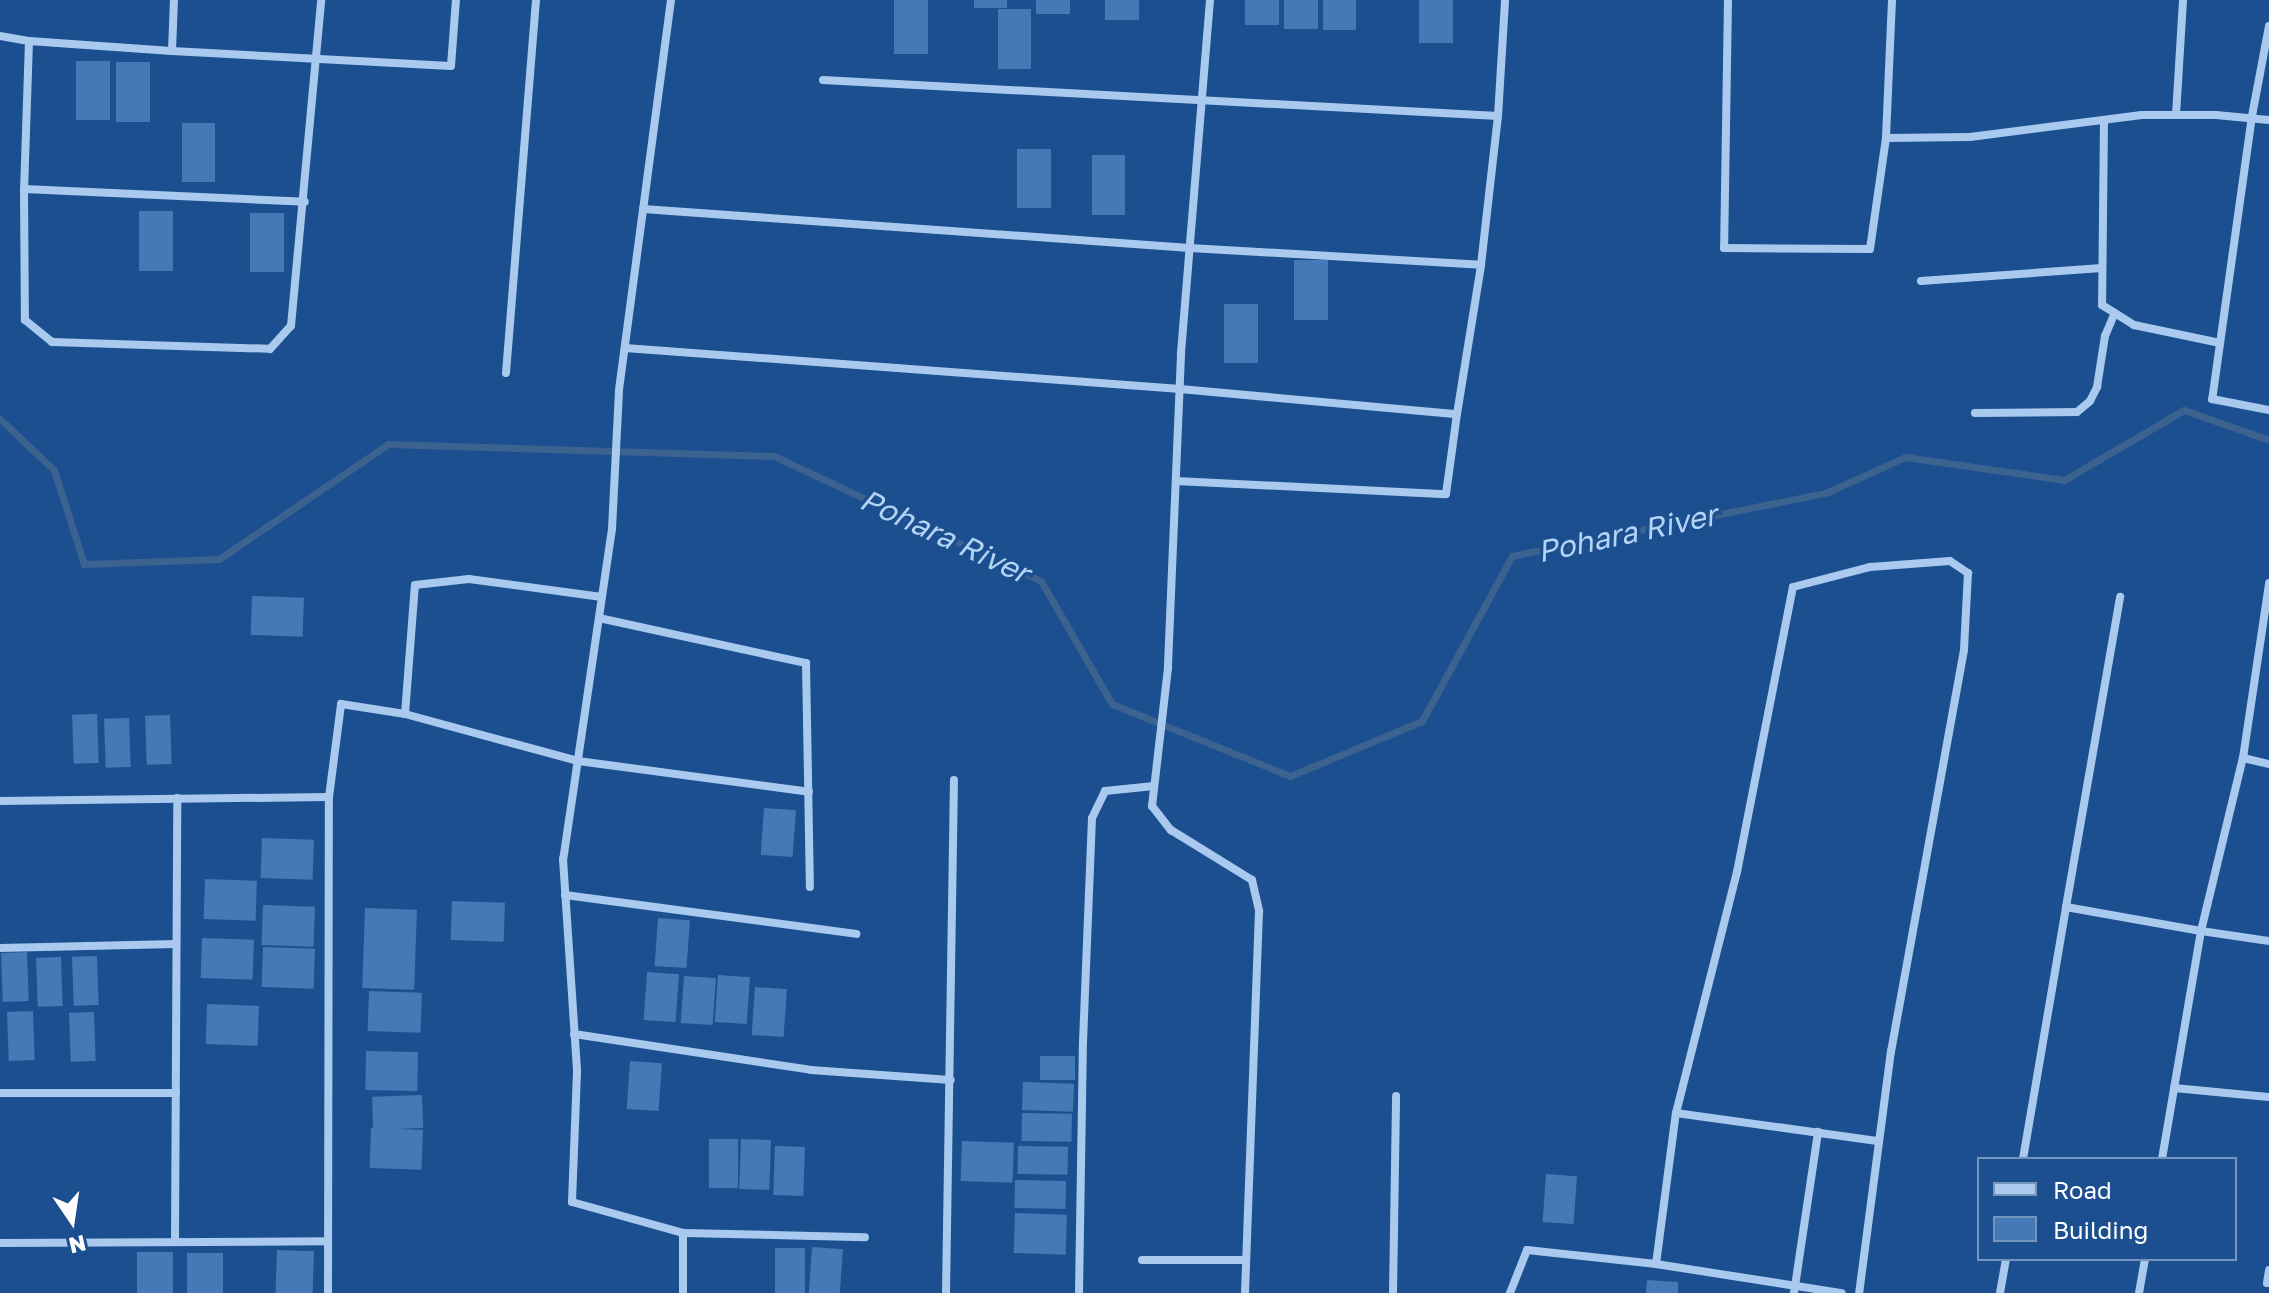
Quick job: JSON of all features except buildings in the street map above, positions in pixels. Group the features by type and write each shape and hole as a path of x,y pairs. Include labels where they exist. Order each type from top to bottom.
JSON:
{"street":[{"path":"172,51 174,0"},
{"path":"29,41 24,189 25,320 52,342 270,349 291,326 305,202 321,0"},
{"path":"0,36 29,41 172,51 451,66 456,0"},
{"path":"506,373 536,0"},
{"path":"671,0 619,391 612,529 563,859 577,1072 572,1202 683,1233 865,1237"},
{"path":"1210,0 1180,389 1168,668 1152,806 1171,830 1252,880 1259,911 1245,1293"},
{"path":"1176,481 1446,494 1481,265 1498,116 1505,0"},
{"path":"1728,0 1724,248 1870,249 1886,138 1892,0"},
{"path":"2176,115 2183,0"},
{"path":"2269,26 2252,116 2212,399 2269,410"},
{"path":"823,80 1498,116"},
{"path":"1886,138 1970,137 2104,120 2176,115 2252,116 2269,120"},
{"path":"2104,120 2102,305 2134,325 2220,343"},
{"path":"24,189 305,202"},
{"path":"643,209 1190,248 1481,265"},
{"path":"1921,281 2102,268"},
{"path":"1975,413 2077,412 2090,401 2097,387 2105,336 2115,313"},
{"path":"625,348 1180,389 1457,414"},
{"path":"1656,1264 1676,1113 1737,872 1793,587 1870,567 1950,561 1968,573 1964,650 1891,1051 1859,1293"},
{"path":"405,714 415,585 469,579 602,597"},
{"path":"2162,1157 2201,931 2243,758 2269,583"},
{"path":"2023,1157 2120,597"},
{"path":"599,618 806,663 810,887"},
{"path":"328,1293 329,797 341,704 405,714 578,761 809,792"},
{"path":"2243,758 2269,764"},
{"path":"946,1293 954,780"},
{"path":"1079,1293 1083,1042 1092,818 1105,791 1154,786"},
{"path":"0,801 329,797"},
{"path":"175,1240 177,798"},
{"path":"565,895 856,934"},
{"path":"2066,907 2269,941"},
{"path":"0,948 176,944"},
{"path":"574,1034 811,1070 951,1080"},
{"path":"2174,1088 2269,1097"},
{"path":"0,1093 176,1093"},
{"path":"1393,1293 1396,1096"},
{"path":"1676,1113 1879,1141"},
{"path":"1795,1289 1818,1132"},
{"path":"683,1233 683,1293"},
{"path":"0,1243 328,1241"},
{"path":"1510,1293 1527,1250 1656,1264 1795,1289 1842,1293"},
{"path":"1142,1260 1246,1260"},
{"path":"2000,1293 2006,1261"},
{"path":"2139,1293 2145,1261"},
{"path":"2267,1283 2269,1270"}],"waterway":[{"name":"Pohara River","path":"0,419 54,470 84,564 219,559 388,444 774,456 1041,581 1112,704 1290,776 1422,721 1512,556 1828,492 1905,457 2064,480 2184,410 2269,440"}]}
